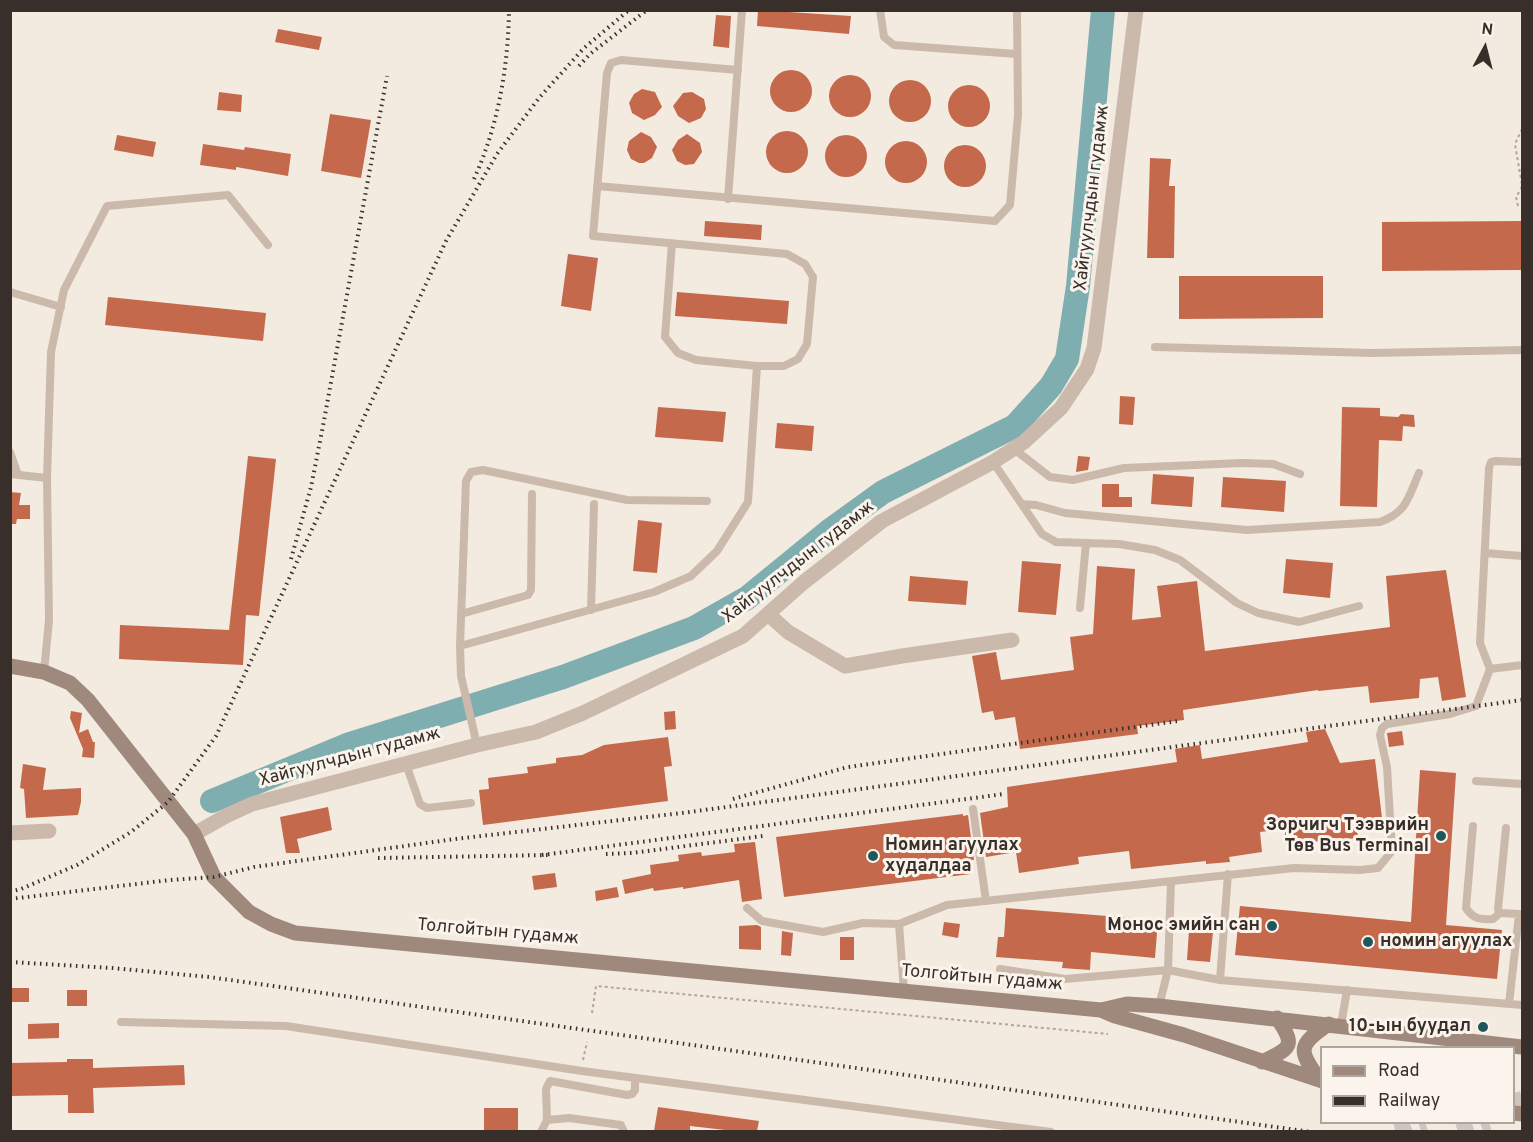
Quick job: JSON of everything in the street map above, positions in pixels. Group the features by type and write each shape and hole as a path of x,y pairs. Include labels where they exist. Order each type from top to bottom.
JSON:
{"main road":[{"name":"Толгойтын гудамж","path":"10,666 44,672 70,683 88,700 194,834 214,877 231,896 249,912 295,933 1101,1010 1320,1081"},
{"name":"Толгойтын гудамж","path":"1101,1010 1127,1004 1159,1006 1514,1046"},
{"path":"1262,1062 1282,1052 1288,1044 1288,1035 1277,1018"},
{"path":"1320,1080 1305,1059 1304,1052 1310,1038 1335,1025"}],"street":[{"name":"Хайгуулчдын гудамж","path":"194,834 252,804 477,745 536,732 584,713 743,636 804,582 882,521 993,462 1024,442 1061,408 1087,369 1094,348 1136,11"},
{"path":"768,614 788,632 845,666 1012,640"},
{"path":"10,833 49,831"}],"lane":[{"path":"728,199 742,10"},
{"path":"880,10 884,37 894,45 1016,54"},
{"path":"597,186 995,221 1010,205 1018,115 1017,10"},
{"path":"672,243 665,337 678,353 696,360 757,366 784,366 798,359 807,344 813,277 805,264 787,254 672,243 593,236 607,73 611,63 621,60 738,70"},
{"path":"44,672 49,620 47,478 51,352 64,290 107,206 228,195 268,245"},
{"path":"10,292 61,307"},
{"path":"1155,347 1373,353 1522,350"},
{"path":"460,646 654,592 691,576 717,552 748,502 757,366"},
{"path":"1013,449 1050,477 1073,480 1124,468 1242,464 1273,464 1299,474"},
{"path":"10,452 14,475 47,478"},
{"path":"747,908 762,921 823,932 863,923 899,924 947,905 1294,868 1360,870 1378,868 1392,851 1387,767 1380,735 1382,728 1387,724 1450,714 1476,706 1490,669 1480,644 1489,468 1491,462 1496,460 1522,462"},
{"path":"993,462 1042,534 1056,542 1119,544 1155,550 1180,560 1237,603 1258,613 1299,622 1359,606"},
{"path":"477,745 465,700 460,646 466,481 471,472 483,470 627,500 707,501"},
{"path":"1022,504 1036,505 1065,513 1246,530 1329,526 1380,522 1396,516 1404,506 1419,473"},
{"path":"461,614 528,595 531,590 532,494"},
{"path":"591,610 594,504"},
{"path":"1080,608 1086,543"},
{"path":"1485,553 1522,556"},
{"path":"1490,669 1522,665"},
{"path":"406,764 420,804 427,808 471,803"},
{"path":"1476,781 1522,784"},
{"path":"973,809 986,901"},
{"path":"1473,826 1466,908 1471,916 1481,920 1493,920 1500,913 1521,914 1509,1004"},
{"path":"1500,913 1498,909 1506,828"},
{"path":"1220,980 1228,874"},
{"path":"1159,1006 1168,970 1171,881"},
{"path":"899,924 904,991"},
{"path":"999,969 1065,979 1168,970 1220,980 1522,1005"},
{"path":"1335,1025 1347,990"},
{"path":"122,1022 286,1026 582,1071 1051,1131"},
{"path":"541,1131 547,1120 546,1089 550,1081 627,1095 632,1094 635,1090 635,1078"},
{"path":"547,1120 569,1118 621,1125 624,1131"}],"path":[{"path":"1518,206 1516,197 1522,185 1515,144 1522,129"},
{"path":"592,1013 596,986 1108,1034"},
{"path":"582,1071 586,1042"}],"building":[{"path":"758,10 851,16 849,34 757,26"},
{"path":"716,15 731,16 729,48 713,46"},
{"path":"278,29 322,37 319,50 275,42"},
{"path":"791,70 806,76 812,91 806,106 791,112 776,106 770,91 776,76"},
{"path":"850,75 865,81 871,96 865,111 850,117 835,111 829,96 835,81"},
{"path":"910,80 925,86 931,101 925,116 910,122 895,116 889,101 895,86"},
{"path":"969,85 984,91 990,106 984,121 969,127 954,121 948,106 954,91"},
{"path":"642,89 655,92 662,107 655,115 644,120 632,113 629,103 634,94"},
{"path":"219,92 242,95 241,112 217,110"},
{"path":"692,92 704,99 706,109 701,118 689,123 678,116 673,106 683,93"},
{"path":"330,114 371,120 361,178 321,171"},
{"path":"787,131 802,137 808,152 802,167 787,173 772,167 766,152 772,137"},
{"path":"641,132 651,137 657,147 652,158 644,163 631,159 627,150 629,141"},
{"path":"687,134 700,143 702,152 694,164 685,165 677,161 672,150 678,140"},
{"path":"117,135 156,142 153,157 114,150"},
{"path":"846,135 861,141 867,156 861,171 846,177 831,171 825,156 831,141"},
{"path":"906,141 921,147 927,162 921,177 906,183 891,177 885,162 891,147"},
{"path":"203,144 291,154 288,176 236,167 236,170 200,165"},
{"path":"965,145 980,151 986,166 980,181 965,187 950,181 944,166 950,151"},
{"path":"1150,158 1171,159 1169,186 1175,186 1174,258 1147,258"},
{"path":"705,221 762,225 761,240 704,236"},
{"path":"1522,221 1522,270 1382,271 1382,222"},
{"path":"568,254 598,258 591,311 561,306"},
{"path":"1179,276 1323,276 1323,318 1179,319"},
{"path":"677,292 789,301 787,324 675,316"},
{"path":"108,297 266,313 263,341 105,325"},
{"path":"1120,396 1135,397 1133,425 1119,424"},
{"path":"658,407 726,412 723,442 655,437"},
{"path":"1342,407 1380,408 1380,416 1414,415 1415,427 1403,426 1402,441 1379,440 1377,507 1340,506"},
{"path":"777,423 814,426 812,451 775,448"},
{"path":"248,456 276,459 259,616 246,615 243,665 119,659 120,625 229,630"},
{"path":"1078,456 1090,457 1088,470 1076,472"},
{"path":"1153,474 1194,477 1192,507 1151,504"},
{"path":"1223,477 1286,481 1284,512 1221,507"},
{"path":"1102,484 1119,484 1119,497 1132,497 1132,507 1102,507"},
{"path":"10,492 21,493 19,505 30,505 30,519 17,519 16,524 10,524"},
{"path":"638,520 662,523 657,573 633,571"},
{"path":"1286,559 1333,563 1330,598 1283,593"},
{"path":"1022,561 1061,564 1056,615 1018,612"},
{"path":"1097,566 1135,569 1132,620 1161,617 1157,586 1197,581 1205,651 1390,627 1386,576 1446,570 1466,697 1442,701 1438,677 1420,679 1419,698 1370,703 1368,686 1318,690 1183,710 1184,720 1137,726 1138,734 1020,749 1015,717 995,720 993,711 982,713 972,656 996,652 1001,680 1074,670 1070,637 1093,634"},
{"path":"910,576 968,581 966,605 908,601"},
{"path":"71,711 82,713 79,733 88,729 95,742 94,758 82,757 83,749 70,718"},
{"path":"675,711 676,729 665,730 664,712"},
{"path":"1325,729 1340,763 1375,759 1382,818 1356,820 1358,838 1285,844 1285,829 1260,832 1262,852 1229,857 1230,862 1206,864 1206,861 1131,869 1129,851 1078,857 1079,864 1019,873 1016,852 986,857 980,813 1008,807 1007,787 1177,762 1175,749 1200,745 1202,759 1308,742 1306,732"},
{"path":"1402,731 1404,745 1389,747 1387,733"},
{"path":"668,737 672,766 664,767 668,801 483,825 479,790 489,789 488,778 528,773 527,767 556,763 556,758 582,755 604,745"},
{"path":"23,764 46,768 43,790 81,788 78,815 26,818 24,789 20,788"},
{"name":"номин агуулах","path":"1420,770 1456,773 1446,925 1502,930 1497,979 1235,955 1240,906 1411,922"},
{"path":"328,807 332,830 297,839 300,853 286,853 280,817"},
{"name":"Номин агуулах худалдаа","path":"963,814 963,816 968,815 974,860 969,860 971,874 784,897 776,837"},
{"path":"755,842 762,899 742,902 739,880 683,889 683,887 654,891 653,888 625,894 622,880 651,874 650,865 679,861 678,855 701,852 702,856 735,852 734,844"},
{"path":"555,873 557,887 534,890 532,876"},
{"path":"617,887 619,897 596,901 595,891"},
{"path":"1006,908 1158,920 1155,958 1091,952 1090,970 1062,968 1063,962 996,957 998,937 1004,937"},
{"path":"944,922 960,924 958,938 942,935"},
{"path":"757,925 761,927 761,950 739,949 739,926"},
{"path":"1189,930 1213,932 1210,962 1187,960"},
{"path":"782,931 793,933 791,956 781,955"},
{"path":"840,937 854,937 854,960 840,960"},
{"path":"12,988 29,988 29,1002 12,1002"},
{"path":"67,990 87,990 87,1006 67,1006"},
{"path":"59,1023 59,1038 28,1039 28,1024"},
{"path":"67,1059 93,1059 93,1068 184,1065 185,1085 93,1088 94,1113 68,1113 68,1095 10,1096 10,1063 67,1062"},
{"path":"658,1107 759,1121 757,1131 690,1126 690,1131 654,1131"},
{"path":"484,1108 518,1108 518,1131 484,1131"}],"waterway":[{"path":"212,801 347,745 563,677 694,628 747,598 829,531 883,492 1015,426 1051,386 1067,359 1078,286 1103,10"}],"tunnel":[{"path":"1515,1101 1522,1099"},
{"path":"1396,1132 1419,1124"},
{"path":"1458,1132 1483,1124"}],"railway":[{"path":"474,179 489,139 500,97 509,10"},
{"path":"10,892 77,865 131,832 168,802 216,736 446,241 497,154 539,98 584,48 629,10"},
{"path":"579,66 590,54 647,10"},
{"path":"291,559 311,487 387,76"},
{"path":"10,899 214,877 254,867 455,839 682,813 1522,700"},
{"path":"733,799 848,767 1178,721"},
{"path":"542,855 1004,794"},
{"path":"606,854 632,853 763,836"},
{"path":"378,858 549,855"},
{"path":"10,962 209,977 1311,1132"}],"place":[{"name":"Зорчигч Тээврийн Төв Bus Terminal","path":"1441,836"},
{"name":"Номин агуулах худалдаа","path":"873,856"},
{"name":"Монос эмийн сан","path":"1272,926"},
{"name":"номин агуулах","path":"1368,942"},
{"name":"10-ын буудал","path":"1483,1027"}]}
